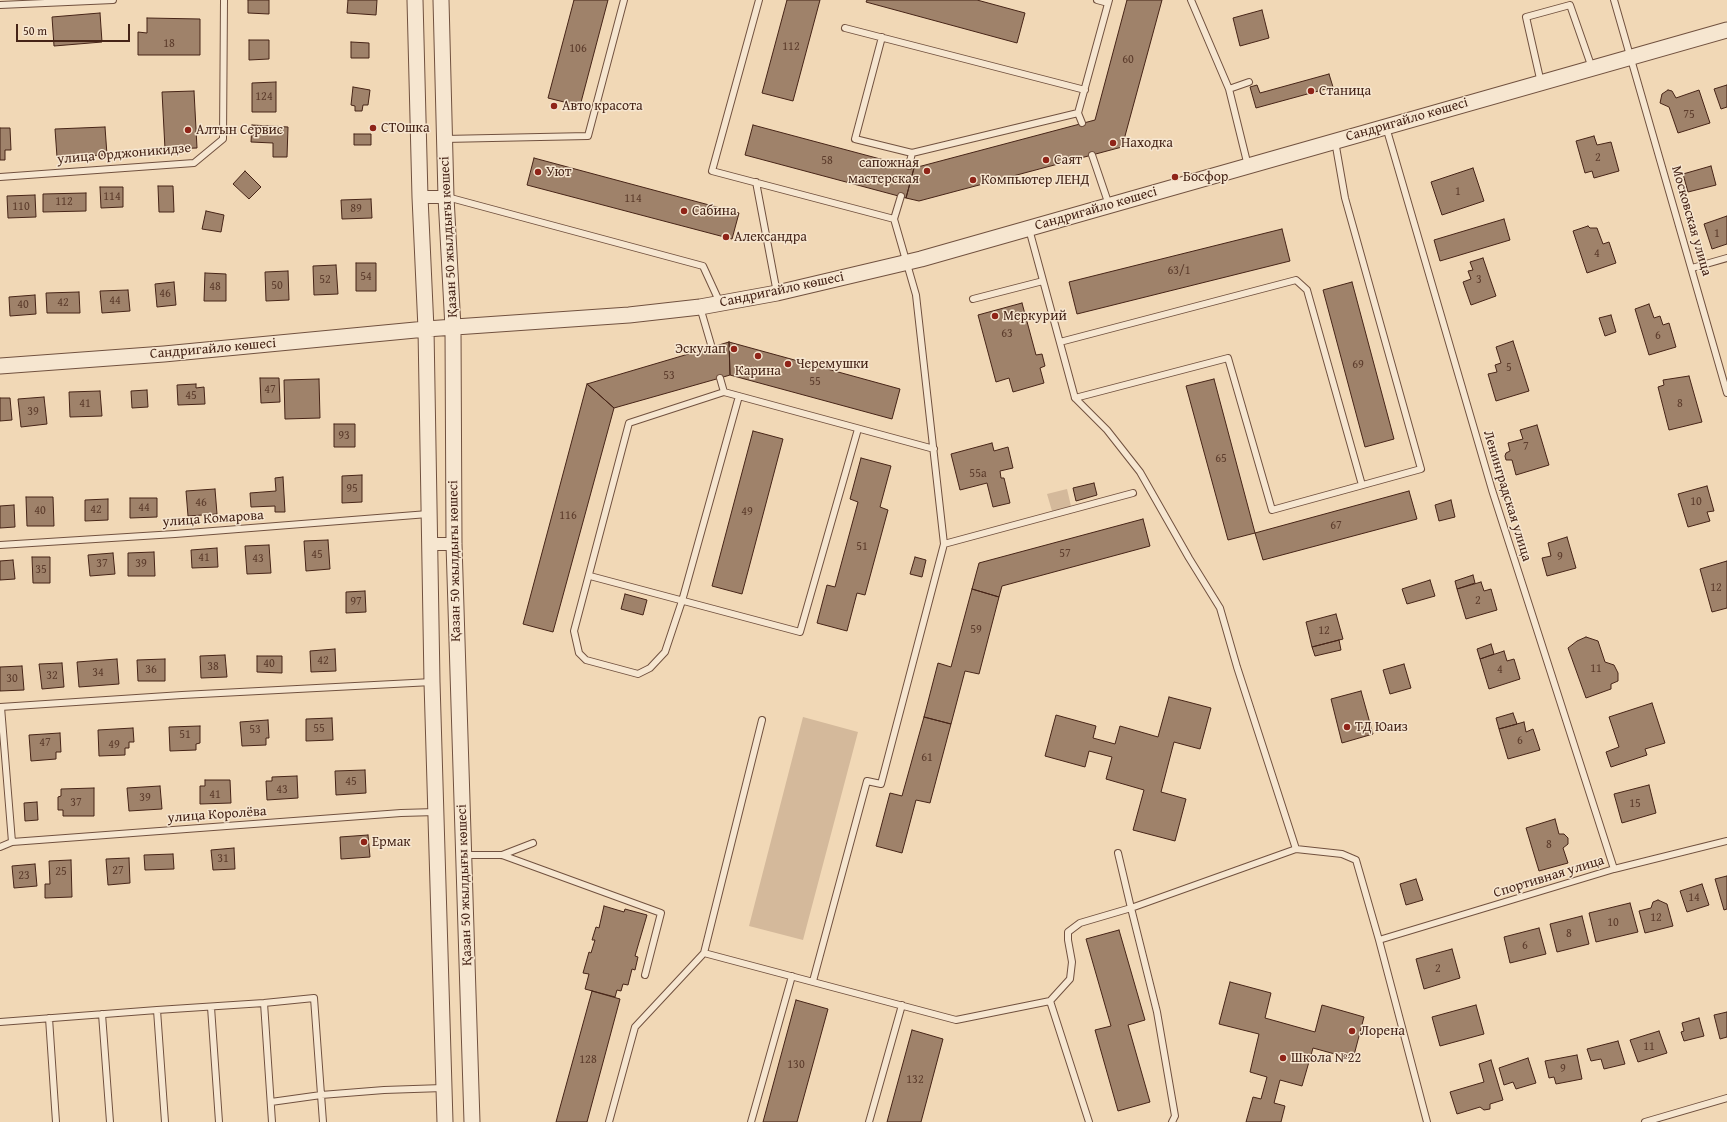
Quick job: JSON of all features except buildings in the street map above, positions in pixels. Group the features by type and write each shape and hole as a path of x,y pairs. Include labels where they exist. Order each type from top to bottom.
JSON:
{"street":[{"name":"Қазан 50 жылдығы көшесі","path":"415,0 420,197 426,329 428,514 430,544 432,682 443,1088 446,1122"},
{"name":"Қазан 50 жылдығы көшесі","path":"441,0 446,197 453,328 454,544 472,1122"},
{"name":"Сандригайло көшесі","path":"0,366 164,354 426,329 628,315 700,307 777,293 907,263 1727,30"},
{"path":"420,197 446,197"},
{"path":"430,544 454,544"}],"lane":[{"path":"0,5 113,0"},
{"name":"улица Орджоникидзе","path":"0,177 194,163 223,139 224,0"},
{"path":"444,139 588,136 624,0"},
{"path":"759,0 712,171 894,219"},
{"path":"1082,123 1078,113 1108,2 1096,0"},
{"path":"1191,0 1228,89 1248,166"},
{"name":"Московская улица","path":"1614,0 1632,56 1727,393"},
{"path":"1540,83 1526,17 1570,5 1592,68"},
{"path":"846,28 1085,90"},
{"path":"882,37 855,139 912,153 1078,113"},
{"path":"1228,89 1249,82"},
{"name":"Ленинградская улица","path":"1386,126 1492,490 1614,869"},
{"path":"1076,398 1228,358 1272,510 1421,469 1344,198 1334,141"},
{"path":"909,166 912,153"},
{"path":"1092,155 1109,205"},
{"path":"756,182 777,293"},
{"path":"813,981 866,780 881,784 944,544 916,295 894,219 901,196"},
{"path":"446,197 703,266 720,303"},
{"path":"1029,228 1076,398 1107,430 1140,472 1189,558 1220,608 1237,667 1296,849"},
{"path":"1692,268 1727,258"},
{"path":"1060,342 1296,280 1307,290 1362,486"},
{"path":"973,299 1043,281"},
{"path":"700,307 712,348"},
{"path":"720,378 724,392"},
{"path":"738,396 682,601 664,652 650,668 638,674 586,660 579,653 574,631 590,576 629,423 724,392 934,449"},
{"path":"590,576 800,632 858,429"},
{"path":"944,544 1133,493"},
{"name":"улица Комарова","path":"0,545 175,534 428,514"},
{"path":"12,842 0,707 182,695 432,682"},
{"path":"608,1122 635,1027 704,953 762,720"},
{"name":"улица Королёва","path":"0,847 12,842 436,812"},
{"name":"Спортивная улица","path":"1379,940 1614,869 1727,841"},
{"path":"502,855 533,843"},
{"path":"704,953 956,1020 1050,1001 1070,979 1072,962 1068,932 1080,923 1131,908 1296,849 1342,854 1356,860 1379,940 1427,1122"},
{"path":"1118,853 1157,1012 1174,1116 1172,1122"},
{"path":"464,855 502,855 662,913 645,976"},
{"path":"751,1122 792,976"},
{"path":"0,1022 314,998 323,1122"},
{"path":"1050,1001 1089,1122"},
{"path":"264,1003 272,1122"},
{"path":"869,1122 902,1005"},
{"path":"211,1007 219,1122"},
{"path":"157,1010 165,1122"},
{"path":"102,1014 110,1122"},
{"path":"49,1018 56,1122"},
{"path":"271,1102 321,1095 384,1090 443,1088"},
{"path":"1645,1122 1727,1098"}],"shaded area":[{"path":"1067,489 1071,506 1052,511 1047,494"},
{"path":"803,717 858,732 803,940 749,926"}],"place":[{"name":"Станица","path":"1311,91"},
{"name":"Авто красота","path":"554,106"},
{"name":"СТОшка","path":"373,128"},
{"name":"Алтын Сервис","path":"188,130"},
{"name":"Находка","path":"1113,143"},
{"name":"Саят","path":"1046,160"},
{"name":"сапожная мастерская","path":"927,171"},
{"name":"Уют","path":"538,172"},
{"name":"Босфор","path":"1175,177"},
{"name":"Компьютер ЛЕНД","path":"973,180"},
{"name":"Сабина","path":"684,211"},
{"name":"Александра","path":"726,237"},
{"name":"Меркурий","path":"995,316"},
{"name":"Эскулап","path":"734,349"},
{"name":"Карина","path":"758,356"},
{"name":"Черемушки","path":"788,364"},
{"name":"ТД Юаиз","path":"1347,727"},
{"name":"Ермак","path":"364,842"},
{"name":"Лорена","path":"1352,1031"},
{"name":"Школа №22","path":"1283,1058"}]}
